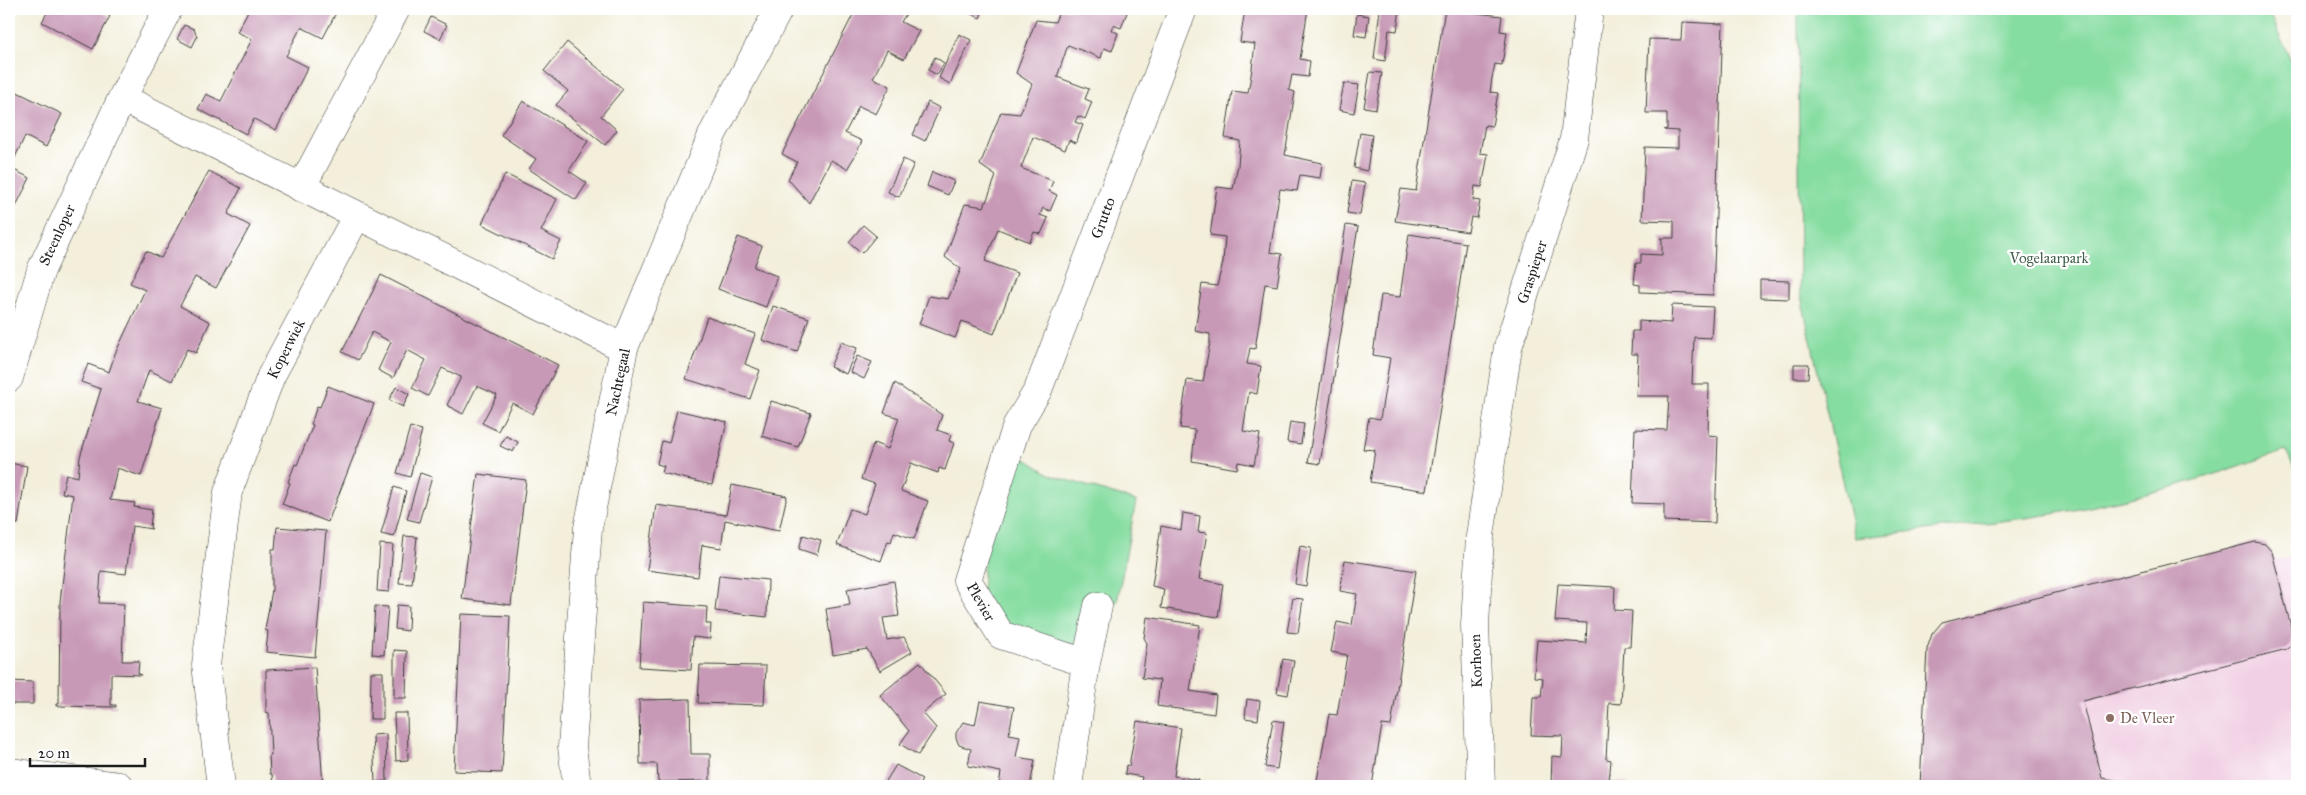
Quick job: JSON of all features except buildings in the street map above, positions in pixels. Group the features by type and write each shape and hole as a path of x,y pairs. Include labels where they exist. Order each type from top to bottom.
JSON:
{"street":[{"name":"Steenloper","path":"9,378 41,270 122,98 168,9"},
{"path":"302,188 396,9"},
{"name":"Nachtegaal","path":"577,786 572,747 588,528 624,348 713,132 779,9"},
{"name":"Grutto","path":"1017,425 1038,390 1183,9"},
{"name":"Graspieper","path":"1480,536 1508,347 1574,139 1589,9"},
{"path":"122,98 624,348"},
{"name":"Koperwiek","path":"221,786 206,665 228,492 271,376 357,215"},
{"name":"Plevier","path":"1017,425 967,580 1001,635 1086,663"},
{"name":"Korhoen","path":"1480,536 1475,626 1481,786"},
{"path":"1068,786 1086,663 1098,606"},
{"path":"9,772 119,786"}],"shaded area":[{"name":"De Vleer","path":"2260,542 2269,548 2274,560 2297,556 2297,786 1920,786 1927,649 1932,634 1942,622"}],"green space":[{"name":"Vogelaarpark","path":"1798,9 2267,9 2297,74 2297,473 2285,450 2189,482 2091,507 2004,521 1855,538 1800,292"},
{"path":"1021,456 1051,475 1136,501 1117,602 1089,594 1077,645 1049,640 995,622 982,595 984,552"}],"place":[{"name":"De Vleer","path":"2110,718"}]}
